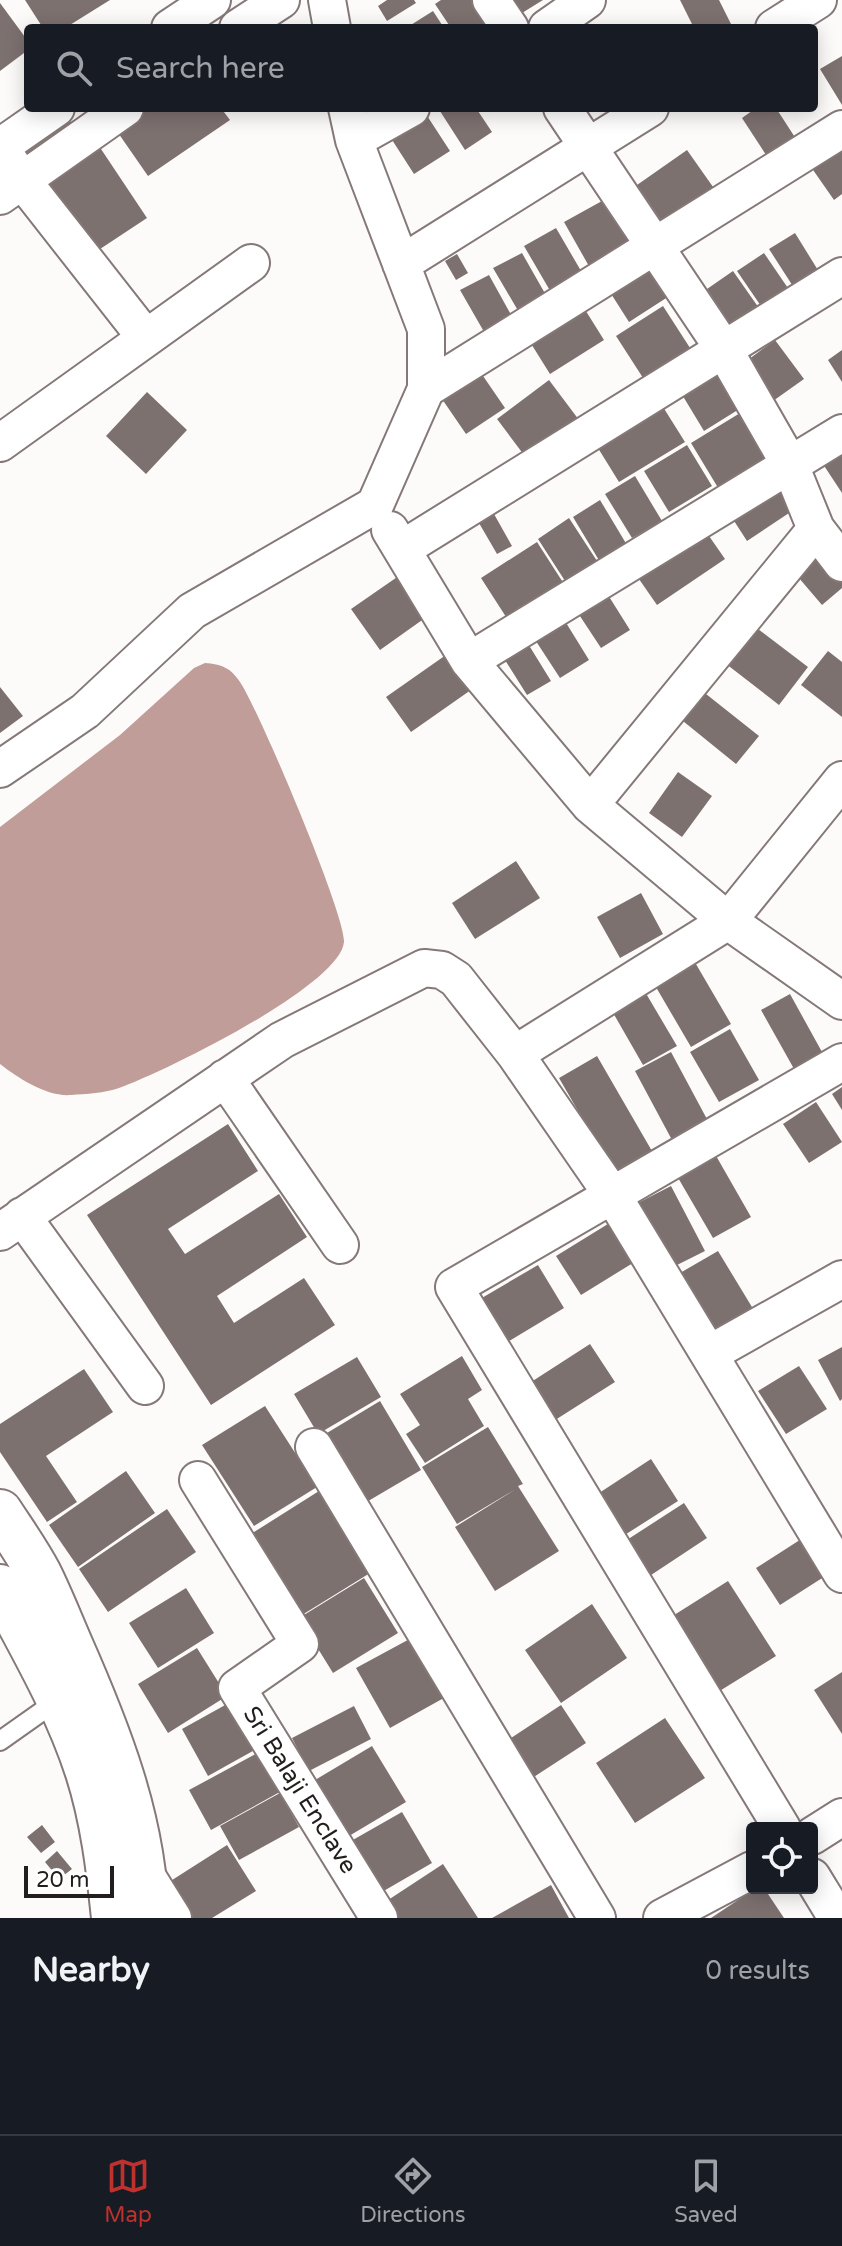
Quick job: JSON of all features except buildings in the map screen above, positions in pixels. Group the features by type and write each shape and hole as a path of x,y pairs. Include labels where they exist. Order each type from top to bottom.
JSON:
{"main road":[{"path":"0,1512 39,1573 86,1681 123,1783 136,1827 146,1918"},
{"path":"0,1587 48,1675 88,1772 108,1861 114,1918"}],"street":[{"path":"244,24 281,0"},
{"path":"491,0 507,24"},
{"path":"553,24 587,0"},
{"path":"780,24 818,0"},
{"path":"50,112 0,147 11,188 146,338"},
{"path":"11,188 119,112"},
{"path":"0,769 85,711 192,611 375,505 426,389 426,329 350,124 396,112"},
{"path":"565,112 723,348 790,465 816,529 842,563"},
{"path":"401,264 644,112"},
{"path":"426,389 842,129"},
{"path":"0,443 251,263"},
{"path":"402,549 842,276"},
{"path":"469,661 842,433"},
{"path":"375,505 469,661 590,805 728,921 842,1001"},
{"path":"590,805 816,529"},
{"path":"515,1054 728,921 842,780"},
{"path":"145,1386 11,1224 282,1040 424,968 442,970 456,979 515,1054 613,1196 842,1574"},
{"path":"778,1822 454,1287 842,1062"},
{"path":"225,1078 340,1245"},
{"path":"709,1354 842,1279"},
{"path":"314,1447 597,1918"},
{"name":"Sri Balaji Enclave","path":"198,1480 300,1644 237,1688 379,1918"},
{"path":"818,1832 842,1817"},
{"path":"143,1870 173,1918"},
{"path":"662,1918 746,1873"},
{"path":"818,1887 837,1918"}],"lane":[{"path":"0,1741 58,1700"}],"shaded area":[{"path":"205,663 229,670 237,677 250,700 317,856 344,942 335,960 282,1004 172,1065 108,1091 62,1095 43,1090 0,1064 0,827 120,735 194,668"}]}
